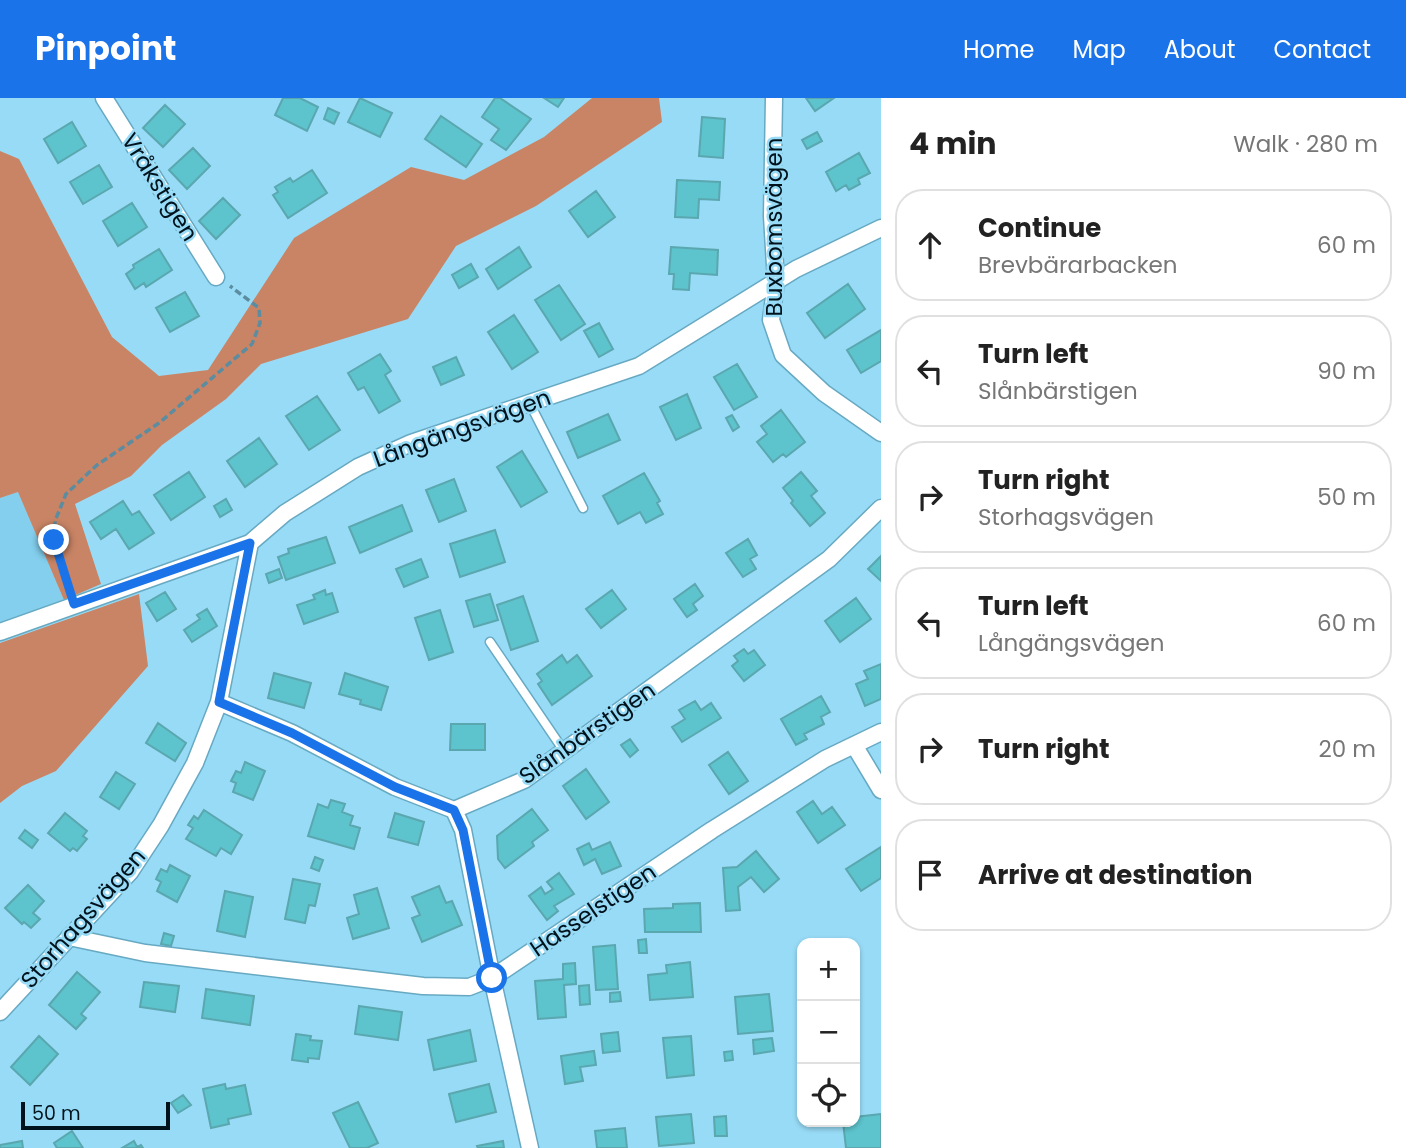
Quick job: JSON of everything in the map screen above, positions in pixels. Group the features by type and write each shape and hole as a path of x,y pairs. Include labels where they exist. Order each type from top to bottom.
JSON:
{"street":[{"name":"Vråkstigen","path":"104,98 216,277"},
{"name":"Buxbomsvägen","path":"774,98 772,216 776,282 771,320 783,355 824,393 881,433"},
{"name":"Långängsvägen","path":"0,632 250,543 285,513 358,467 411,443 639,366 796,269 881,228"},
{"name":"Slånbärstigen","path":"454,810 524,780 829,559 881,508"},
{"name":"Storhagsvägen","path":"0,1012 130,872 161,825 195,763 219,702 250,543"},
{"path":"219,702 292,733 395,787 454,810 463,830 492,978 530,1148"},
{"name":"Hasselstigen","path":"69,937 145,953 423,986 469,987 492,978 712,830 825,758 881,732"},
{"path":"854,745 881,790"}],"lane":[{"path":"529,402 583,508"},
{"path":"490,642 564,751"}],"path":[{"path":"74,604 54,540 55,521 66,494 97,465 159,423 251,344 260,323 259,308 216,277"}],"shaded area":[{"path":"592,98 659,98 662,122 536,206 456,246 408,319 261,364 226,399 162,445 131,476 75,504 101,584 64,600 18,492 0,498 0,151 19,159 112,337 159,376 208,370 294,238 411,167 464,180 544,137"},
{"path":"18,492 64,600 0,623 0,498"},
{"path":"139,594 148,666 56,771 22,786 0,803 0,643"}],"building":[{"path":"283,98 300,98 318,107 307,131 275,115"},
{"path":"360,98 392,113 380,137 348,122"},
{"path":"495,98 500,98 531,119 506,150 491,140 499,129 482,117"},
{"path":"544,98 564,98 558,107"},
{"path":"806,98 834,98 815,111"},
{"path":"165,105 185,124 163,147 143,128"},
{"path":"328,108 339,113 334,124 324,119"},
{"path":"441,116 482,144 466,167 425,139"},
{"path":"702,117 725,119 723,158 699,156"},
{"path":"72,122 86,146 58,163 44,139"},
{"path":"817,132 822,141 807,149 802,140"},
{"path":"193,148 210,166 187,189 169,170"},
{"path":"859,153 870,173 858,179 860,184 849,190 846,185 836,191 826,172"},
{"path":"99,165 112,187 83,204 70,182"},
{"path":"312,170 327,193 288,218 273,195 278,192 275,187 290,178 293,182"},
{"path":"677,180 720,182 719,200 699,199 698,218 675,217"},
{"path":"596,191 615,217 588,237 569,211"},
{"path":"223,198 240,215 216,239 199,221"},
{"path":"132,203 147,227 118,246 103,221"},
{"path":"519,247 531,267 498,289 486,269"},
{"path":"671,247 718,250 717,275 690,273 689,290 673,289 674,274 669,274"},
{"path":"159,249 172,270 146,287 144,283 135,289 126,274 134,268 133,265"},
{"path":"471,264 478,277 459,288 452,275"},
{"path":"848,284 865,309 825,338 807,313"},
{"path":"559,285 585,324 561,340 535,300"},
{"path":"185,292 199,316 170,332 156,308"},
{"path":"514,315 538,352 512,369 488,332"},
{"path":"599,323 613,349 599,357 584,331"},
{"path":"881,330 881,361 861,373 847,350"},
{"path":"380,354 391,371 385,375 400,401 379,413 364,387 358,390 348,373"},
{"path":"456,357 464,375 441,385 433,367"},
{"path":"737,364 757,397 734,410 714,377"},
{"path":"687,394 701,428 676,440 660,407"},
{"path":"317,396 340,430 309,450 286,416"},
{"path":"781,410 805,442 786,457 783,454 773,462 757,442 767,434 761,426"},
{"path":"608,414 620,440 578,458 567,432"},
{"path":"732,415 739,427 733,431 726,418"},
{"path":"259,438 277,464 245,487 227,461"},
{"path":"522,451 547,492 521,507 497,467"},
{"path":"189,472 205,497 171,520 154,495"},
{"path":"801,472 817,491 811,496 825,513 810,526 791,503 793,501 783,488"},
{"path":"644,473 660,501 657,503 663,514 646,523 640,512 618,524 603,496"},
{"path":"454,479 466,511 439,522 426,490"},
{"path":"226,499 232,510 220,517 214,506"},
{"path":"123,501 132,515 139,511 154,533 129,549 116,529 101,539 90,522"},
{"path":"402,505 412,531 360,553 349,527"},
{"path":"495,530 505,562 460,577 450,544"},
{"path":"326,537 335,563 286,580 278,557 289,553 288,549"},
{"path":"748,539 757,555 750,559 756,569 743,577 726,553"},
{"path":"881,556 881,581 868,569"},
{"path":"421,559 428,577 404,587 396,569"},
{"path":"279,569 282,578 269,583 266,574"},
{"path":"695,584 703,596 693,604 697,610 687,617 674,599"},
{"path":"325,590 326,595 332,593 338,612 304,624 297,605 315,599 313,595"},
{"path":"612,590 626,609 601,628 586,609"},
{"path":"165,592 176,609 157,621 146,603"},
{"path":"490,594 498,620 474,627 466,601"},
{"path":"523,596 538,641 511,650 497,605"},
{"path":"856,598 871,619 840,642 825,621"},
{"path":"207,609 217,626 192,642 184,630 200,619 197,615"},
{"path":"440,610 453,652 429,660 415,618"},
{"path":"744,649 748,654 754,650 765,665 744,681 732,666 738,661 734,656"},
{"path":"562,655 567,663 577,655 592,676 552,705 538,684 542,681 537,674"},
{"path":"881,664 881,699 865,706 856,684 868,679 864,671"},
{"path":"274,673 311,683 304,708 268,698"},
{"path":"345,673 388,687 381,710 360,704 361,700 339,694"},
{"path":"821,696 830,712 821,717 824,724 804,734 807,739 796,745 781,719"},
{"path":"695,701 701,710 711,703 721,718 682,742 672,727 685,719 679,710"},
{"path":"158,723 186,743 175,761 146,743"},
{"path":"451,724 485,724 485,750 450,750"},
{"path":"630,739 638,750 630,757 621,745"},
{"path":"728,752 748,781 729,794 709,765"},
{"path":"245,762 265,771 253,800 233,792 236,783 231,781 236,771 241,773"},
{"path":"586,769 609,802 586,819 563,786"},
{"path":"116,772 135,784 119,809 100,797"},
{"path":"331,800 345,804 342,812 353,816 350,825 360,828 354,849 308,836 318,804 328,808"},
{"path":"813,801 822,814 832,807 845,825 818,843 797,812"},
{"path":"532,809 548,830 532,842 534,846 505,868 498,859 497,836"},
{"path":"204,810 242,835 231,854 221,848 216,856 186,839 193,828 188,825 194,816 198,819"},
{"path":"65,813 87,831 83,836 87,839 77,851 73,848 70,851 48,833"},
{"path":"395,813 424,822 418,845 388,837"},
{"path":"25,830 38,840 32,848 19,838"},
{"path":"610,842 621,866 602,874 595,859 584,865 577,849 589,843 592,850"},
{"path":"881,847 881,878 861,891 846,869"},
{"path":"756,851 779,879 764,892 751,877 738,887 740,910 726,911 723,868 737,867"},
{"path":"315,857 323,860 319,871 311,868"},
{"path":"170,865 190,876 177,902 157,891 161,882 156,879 161,869 167,872"},
{"path":"559,873 574,894 554,906 558,911 547,920 529,896 541,887 545,894 553,889 547,882"},
{"path":"293,879 320,884 315,906 309,905 305,923 285,919"},
{"path":"28,885 44,901 33,913 40,919 31,928 24,922 22,924 5,908"},
{"path":"439,886 446,903 452,901 462,925 422,942 412,918 420,915 412,897"},
{"path":"377,888 389,928 353,939 347,918 359,914 354,895"},
{"path":"225,891 253,897 245,937 217,931"},
{"path":"700,903 701,932 645,932 644,909"},
{"path":"164,933 174,936 171,946 161,944"},
{"path":"646,939 647,953 639,953 638,940"},
{"path":"615,945 618,989 596,990 593,947"},
{"path":"690,962 693,997 650,1000 648,975 667,973 666,965"},
{"path":"575,963 576,984 564,985 566,1017 538,1019 535,981 563,979 563,964"},
{"path":"77,972 100,992 81,1014 86,1018 76,1029 49,1005"},
{"path":"144,982 179,986 175,1012 140,1007"},
{"path":"589,985 590,1004 580,1005 579,986"},
{"path":"206,989 254,996 250,1025 202,1018"},
{"path":"620,992 621,1001 610,1002 610,993"},
{"path":"769,994 773,1031 738,1034 735,997"},
{"path":"359,1006 402,1012 398,1040 355,1034"},
{"path":"470,1030 476,1061 434,1070 428,1040"},
{"path":"618,1032 620,1051 603,1053 601,1034"},
{"path":"296,1034 311,1036 310,1040 322,1041 319,1059 308,1058 308,1062 292,1060"},
{"path":"39,1036 58,1054 30,1085 11,1067"},
{"path":"691,1036 694,1075 667,1078 663,1038"},
{"path":"772,1038 774,1051 754,1054 753,1040"},
{"path":"594,1051 596,1065 580,1067 583,1081 565,1084 561,1056"},
{"path":"732,1051 733,1060 725,1061 724,1052"},
{"path":"225,1084 226,1089 245,1085 251,1114 228,1119 229,1124 211,1128 203,1089"},
{"path":"489,1084 496,1112 456,1122 449,1094"},
{"path":"183,1095 191,1105 178,1113 171,1103"},
{"path":"358,1102 378,1143 367,1148 350,1148 333,1113"},
{"path":"691,1114 694,1143 659,1146 656,1117"},
{"path":"881,1114 881,1148 846,1148 844,1127 860,1127 860,1116"},
{"path":"726,1116 727,1136 715,1136 714,1117"},
{"path":"625,1128 627,1148 597,1148 595,1131"},
{"path":"72,1131 83,1148 57,1148 54,1143"},
{"path":"22,1141 23,1148 0,1148 0,1145"},
{"path":"134,1141 137,1147 141,1145 143,1148 122,1148"},
{"path":"503,1141 504,1148 477,1146"}],"route":[{"path":"54,540 74,604 250,543 219,702 292,733 395,787 454,810 463,830 492,978"}]}
